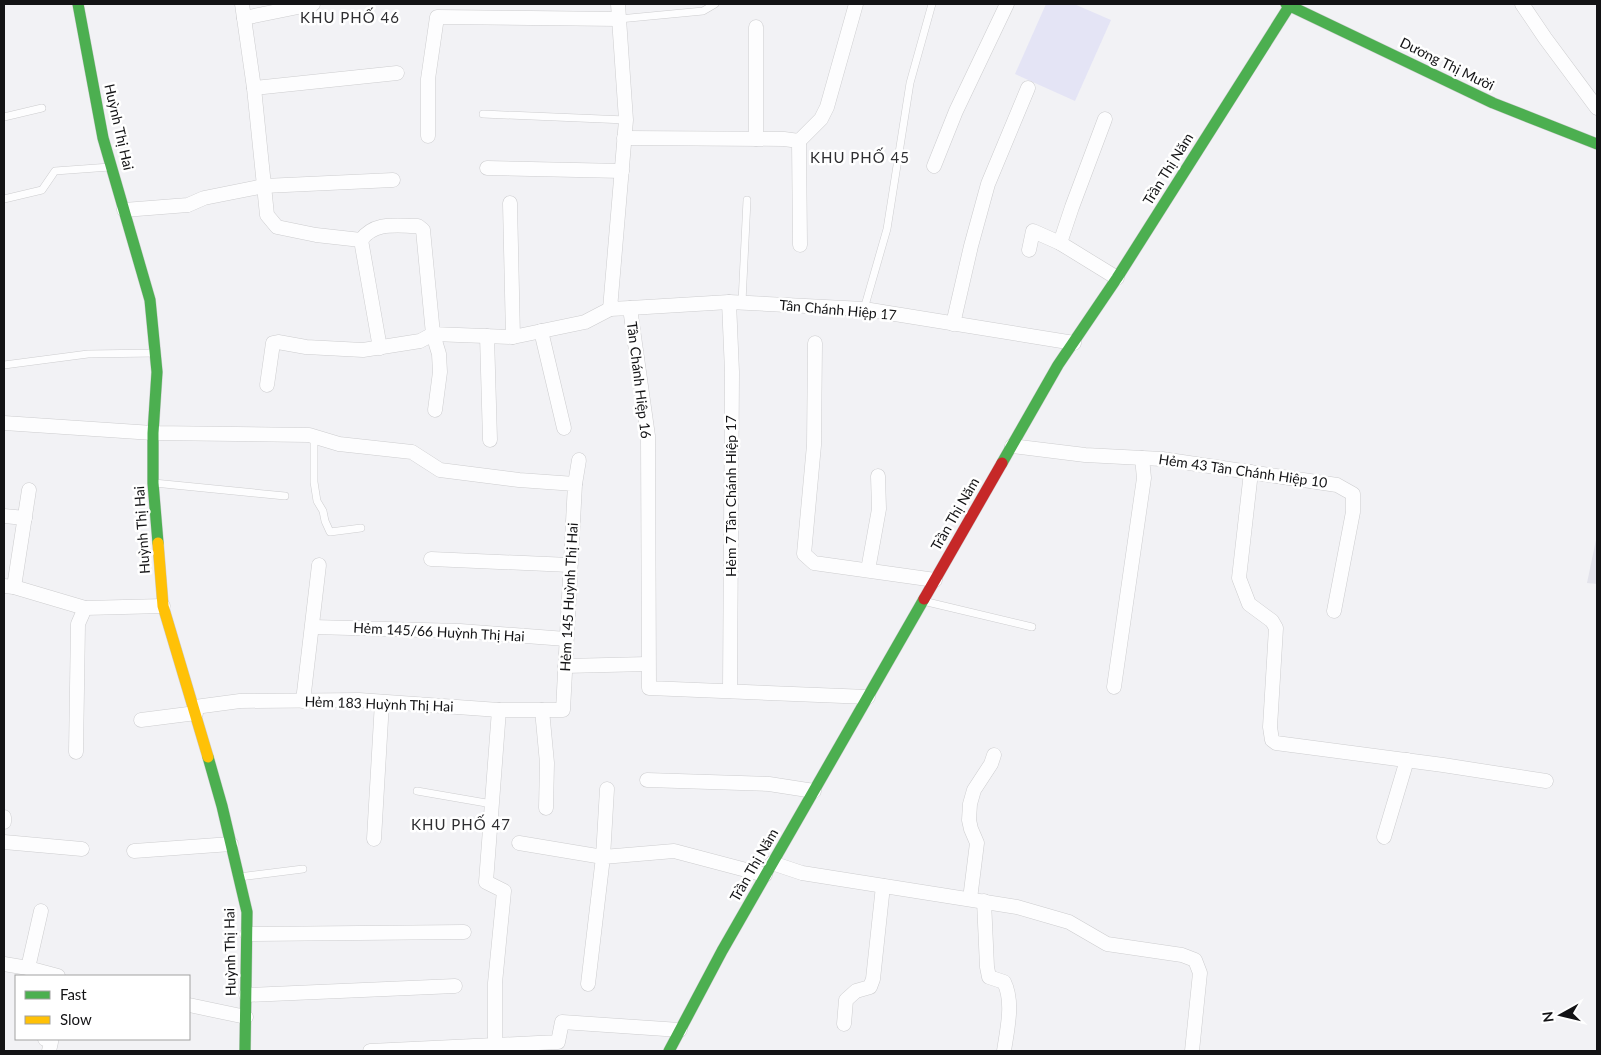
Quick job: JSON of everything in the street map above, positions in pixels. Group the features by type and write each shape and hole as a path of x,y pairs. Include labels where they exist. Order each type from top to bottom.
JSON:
{"street":[{"name":"Huỳnh Thị Hai","path":"78,4 103,138 150,300 157,372 153,433 153,483 163,606 196,710 247,912 246,1051"},
{"path":"242,4 254,88 267,215 277,227 316,235 362,240"},
{"path":"244,18 313,4"},
{"name":"Tân Chánh Hiệp 16","path":"618,4 626,120 610,309 630,308 648,436 648,664 650,688 730,691"},
{"path":"800,245 799,141 821,119 826,107 856,4"},
{"path":"934,166 956,111 1007,4"},
{"path":"1522,4 1597,108"},
{"name":"Dương Thị Mười","path":"1288,5 1493,103 1597,144"},
{"name":"Trần Thị Năm","path":"669,1051 722,951 1058,365 1117,278 1288,5"},
{"path":"428,136 428,79 437,17 619,18"},
{"path":"756,27 756,138"},
{"path":"254,88 397,73"},
{"path":"953,324 988,184 1028,88"},
{"path":"1060,243 1105,119"},
{"path":"624,138 756,138 799,141"},
{"path":"487,168 622,171"},
{"path":"124,210 188,205 204,198 264,186 393,180"},
{"path":"510,203 512,337"},
{"path":"380,348 362,240 367,232 376,227 418,226 424,230 433,334 440,372 436,410"},
{"path":"1029,250 1032,231 1060,243 1117,278"},
{"name":"Tân Chánh Hiệp 17","path":"630,308 735,302 864,309 1074,343"},
{"name":"Hẻm 7 Tân Chánh Hiệp 17","path":"730,691 732,372 735,302"},
{"path":"267,384 273,343 283,342 306,347 363,350 420,341 433,334 512,337 585,322 610,309"},
{"path":"541,331 564,428"},
{"path":"487,336 490,440"},
{"path":"815,343 814,445 804,554 814,563 935,580"},
{"path":"4,423 153,433 300,435 339,444 412,452 440,470 519,480 574,484"},
{"name":"Hẻm 43 Tân Chánh Hiệp 10","path":"1012,446 1085,455 1162,459 1337,485 1353,494 1353,512 1334,611"},
{"path":"1114,687 1144,478 1142,458"},
{"name":"Hẻm 145 Huỳnh Thị Hai","path":"563,710 574,484 579,460"},
{"path":"1252,472 1239,578 1249,604 1272,621 1276,628 1270,727 1272,740 1276,743 1546,781"},
{"path":"868,570 879,509 878,476"},
{"path":"29,490 9,587 85,608 163,606"},
{"path":"4,516 24,518"},
{"path":"431,559 570,565"},
{"path":"303,701 319,565"},
{"path":"76,752 78,624 85,608"},
{"name":"Hẻm 145/66 Huỳnh Thị Hai","path":"313,628 460,631 566,639"},
{"path":"565,666 648,664"},
{"path":"730,691 868,697"},
{"name":"Hẻm 183 Huỳnh Thị Hai","path":"140,720 240,701 359,700 499,710 563,710"},
{"path":"374,839 382,702"},
{"path":"495,1045 495,983 504,891 486,882 499,710"},
{"path":"542,710 547,763 546,808"},
{"path":"970,899 977,843 969,820 970,804 974,790 991,764 994,755"},
{"path":"1384,837 1407,760"},
{"path":"647,780 769,784 814,791"},
{"path":"588,984 603,857 607,789"},
{"path":"4,817 4,822"},
{"path":"4,842 82,849"},
{"path":"519,843 603,857 674,851 769,869 970,899 1017,907 1069,922 1108,944 1182,955 1195,960 1200,973 1192,1051"},
{"path":"134,851 231,844"},
{"path":"844,1024 846,1000 856,991 870,987 874,979 883,886"},
{"path":"984,902 989,977 1004,982 1008,990 1009,1017 1004,1051"},
{"path":"28,968 41,911"},
{"path":"246,934 464,932"},
{"path":"4,964 55,975"},
{"path":"246,995 455,986"},
{"path":"190,1005 246,1017"},
{"path":"370,1051 558,1042 562,1022 680,1030"},
{"path":"47,1040 51,1042 49,1051"}],"lane":[{"path":"619,18 703,11 715,4"},
{"path":"864,309 888,229 910,83 932,4"},
{"path":"4,118 42,108"},
{"path":"483,114 626,120"},
{"path":"4,200 42,190 54,171 112,167"},
{"path":"735,302 747,200"},
{"path":"4,365 88,354 155,353"},
{"path":"314,437 314,482 317,501 323,511 330,532 361,528"},
{"path":"153,483 285,496"},
{"path":"923,601 1032,627"},
{"path":"417,791 492,804"},
{"path":"239,878 304,869"}],"shaded area":[{"path":"1046,4 1074,4 1111,20 1075,101 1015,74"},
{"path":"1597,535 1597,584 1587,583"}],"traffic: fast":[{"path":"78,4 103,138 150,300 157,372 153,433 153,483 158,543"},
{"path":"1286,4 1493,103 1597,144"},
{"path":"1002,463 1058,365 1117,278 1290,5"},
{"path":"669,1051 722,951 924,599"},
{"path":"208,757 222,806 247,912 245,1051"}],"traffic: slow":[{"path":"158,543 163,606 208,757"}],"traffic: jam":[{"path":"924,599 1002,463"}],"district":[{"name":"KHU PHỐ 46","path":"350,18"},
{"name":"KHU PHỐ 45","path":"860,158"},
{"name":"KHU PHỐ 47","path":"461,825"}]}
